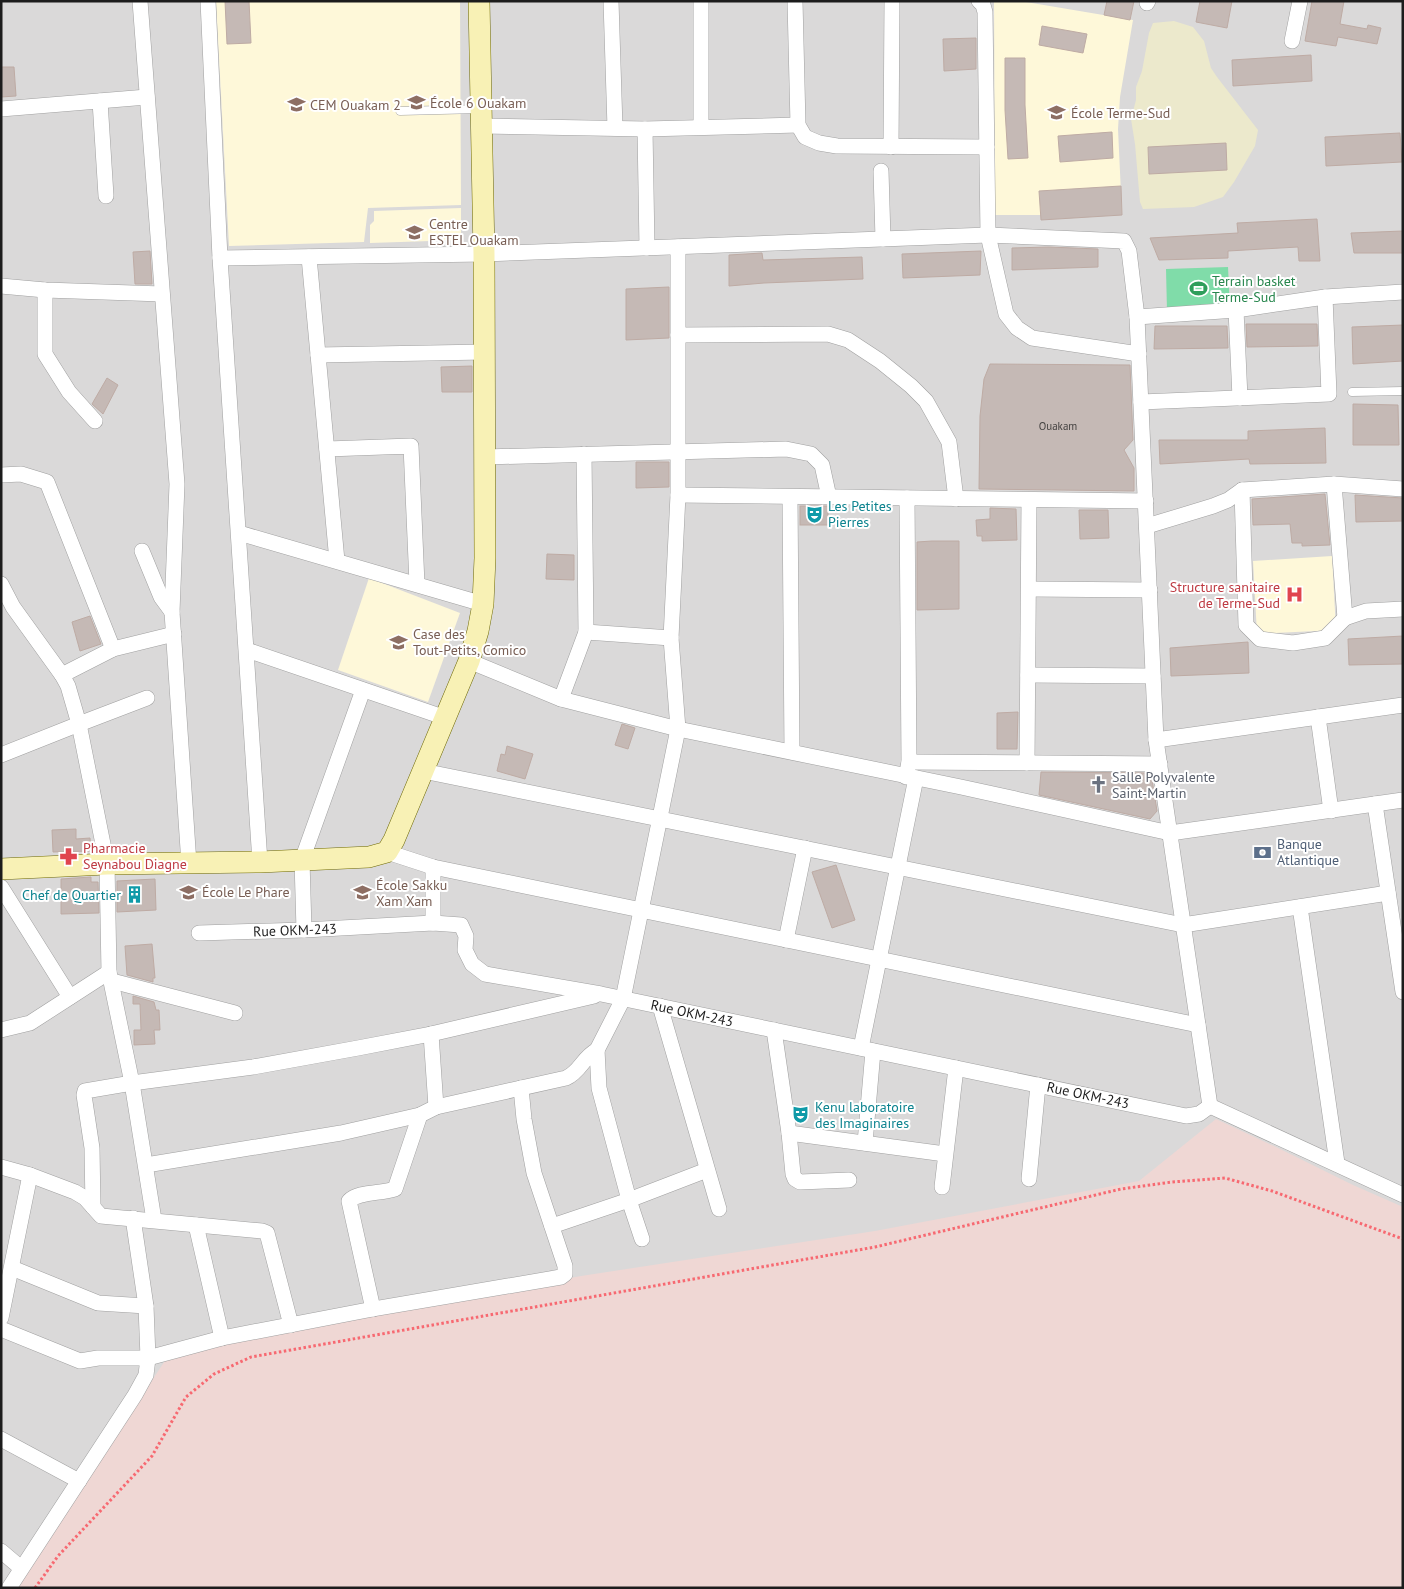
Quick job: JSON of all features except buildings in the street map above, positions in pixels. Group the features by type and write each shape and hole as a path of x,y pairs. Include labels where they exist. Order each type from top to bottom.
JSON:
{"street":[{"path":"140,1 177,484 172,612 189,864"},
{"path":"208,1 220,258 260,862"},
{"path":"387,852 394,840 469,661 478,631 483,604 485,558 485,352 479,1"},
{"path":"611,1 615,128"},
{"path":"700,1 701,127"},
{"path":"795,1 798,125 804,137 837,146 987,147"},
{"path":"891,147 892,1"},
{"path":"980,1 984,5 985,12 988,235 1006,314 1016,328 1032,338 1139,354"},
{"path":"1292,41 1300,1"},
{"path":"1,109 147,97"},
{"path":"100,101 106,196"},
{"path":"482,118 645,129 798,125"},
{"path":"645,129 647,248"},
{"path":"881,171 883,239"},
{"path":"220,258 484,254 988,235 1124,241 1129,251 1137,317 1156,740 1210,1106 1403,1195"},
{"path":"642,1239 629,1200 599,1088 597,1050 623,999 678,729 671,638 678,495 678,247"},
{"path":"309,257 337,561"},
{"path":"1,286 44,290 162,294"},
{"path":"44,290 46,354 69,392 95,421"},
{"path":"1137,317 1236,310 1325,297 1403,292"},
{"path":"1141,402 1329,394 1325,297"},
{"path":"1236,310 1240,398"},
{"path":"678,335 828,334 848,340 880,361 926,400 949,442 956,499"},
{"path":"318,355 485,352"},
{"path":"327,449 411,446 416,584"},
{"path":"484,457 786,450 811,454 822,465 830,497"},
{"path":"561,699 586,632 584,454"},
{"path":"1,475 21,474 47,482 113,649"},
{"path":"1147,526 1213,506 1228,500 1242,490 1334,484 1403,489"},
{"path":"1334,484 1345,618"},
{"path":"1242,490 1246,625 1260,639 1293,642 1325,638 1345,618 1366,611 1403,609"},
{"path":"678,495 1146,501"},
{"path":"790,496 792,752"},
{"path":"865,1143 867,1050 879,959 898,867 910,772 907,498"},
{"path":"1027,763 1029,500"},
{"path":"239,533 483,604"},
{"path":"142,551 161,597 172,612"},
{"path":"1,584 7,605 62,675 68,686 79,724 107,864 110,977 132,1082 154,1220"},
{"path":"1029,589 1150,590"},
{"path":"586,632 671,638"},
{"path":"62,675 113,649 174,634"},
{"path":"247,650 446,718"},
{"path":"469,661 561,699 678,729 792,752 910,772 961,787 1170,833 1403,800"},
{"path":"1028,675 1154,676"},
{"path":"304,930 302,860 363,690"},
{"path":"1,755 147,698"},
{"path":"1156,740 1403,705"},
{"path":"1318,717 1331,810"},
{"path":"910,772 1027,763 1160,764"},
{"path":"423,771 1183,925 1388,893"},
{"path":"1375,804 1403,992"},
{"path":"786,940 805,848"},
{"path":"1,869 107,864 260,862 369,857 387,852 433,867 1198,1025"},
{"path":"433,867 433,923"},
{"path":"1,887 70,997"},
{"path":"1300,907 1337,1164"},
{"name":"Rue OKM-243","path":"199,933 433,923 461,924 466,936 465,950 472,964 485,974 601,994 1186,1116 1199,1114 1210,1106"},
{"path":"1,1030 30,1023 70,997 110,977 235,1013"},
{"path":"93,1207 92,1148 85,1091 132,1082 253,1067 431,1034 601,994"},
{"path":"660,1006 719,1210"},
{"path":"774,1030 795,1178 800,1182 850,1180"},
{"path":"431,1034 436,1108"},
{"path":"146,1165 341,1133 420,1115 436,1108 566,1078 575,1074 589,1054 597,1050"},
{"path":"942,1186 956,1068"},
{"path":"1029,1179 1038,1085"},
{"path":"1,1330 80,1361 98,1358 148,1358 222,1338 373,1309 561,1277 565,1274 566,1266 534,1173 520,1088"},
{"path":"373,1309 349,1201 351,1198 358,1196 395,1190 420,1115"},
{"path":"789,1133 946,1154"},
{"path":"1,1167 30,1175 75,1192 85,1198 101,1216 262,1231 267,1234 291,1325"},
{"path":"552,1226 629,1200 707,1170"},
{"path":"1,1318 30,1175"},
{"path":"9,1588 135,1396 146,1375 148,1358 146,1306 133,1218"},
{"path":"196,1224 222,1338"},
{"path":"12,1268 98,1303 146,1306"},
{"path":"1,1439 79,1481"},
{"path":"1,1551 22,1568"}],"lane":[{"path":"400,111 482,118"},
{"path":"1352,392 1403,391"}],"path":[{"path":"35,1588 58,1556 152,1456 186,1397 214,1374 251,1357 875,1247 1121,1189 1172,1182 1225,1178 1272,1191 1403,1239"}],"shaded area":[{"path":"1,1 1403,1 1403,1588 1,1588"},
{"name":"CEM Ouakam 2","path":"216,1 460,1 461,205 368,208 364,242 229,246"},
{"name":"École Terme-Sud","path":"994,1 1020,1 1133,20 1120,97 1118,129 1122,215 995,215"},
{"path":"1174,21 1193,27 1204,41 1211,68 1258,130 1255,146 1223,197 1194,207 1143,209 1140,202 1131,119 1136,100 1136,87 1142,71 1149,33 1153,23"},
{"name":"Centre ESTEL Ouakam","path":"461,208 461,240 370,243 370,225 374,221 374,211"},
{"name":"Structure sanitaire de Terme-Sud","path":"1332,556 1336,630 1257,634 1253,561"},
{"name":"Case des Tout-Petits, Comico","path":"369,578 460,613 428,702 338,670"},
{"path":"1216,1119 1403,1207 1403,1588 16,1588 170,1353 581,1276 875,1231 1139,1181"}],"green space":[{"name":"Terrain basket Terme-Sud","path":"1228,267 1230,309 1167,311 1166,269"}],"place":[{"name":"École 6 Ouakam","path":"416,103"},
{"name":"CEM Ouakam 2","path":"296,105"},
{"name":"École Terme-Sud","path":"1057,113"},
{"name":"Centre ESTEL Ouakam","path":"415,232"},
{"name":"Terrain basket Terme-Sud","path":"1198,289"},
{"name":"Les Petites Pierres","path":"814,514"},
{"name":"Structure sanitaire de Terme-Sud","path":"1294,595"},
{"name":"Case des Tout-Petits, Comico","path":"399,642"},
{"name":"Salle Polyvalente Saint-Martin","path":"1098,785"},
{"name":"Banque Atlantique","path":"1263,852"},
{"name":"Pharmacie Seynabou Diagne","path":"69,856"},
{"name":"École Le Phare","path":"188,892"},
{"name":"École Sakku Xam Xam","path":"362,893"},
{"name":"Chef de Quartier","path":"135,895"},
{"name":"Kenu laboratoire des Imaginaires","path":"801,1115"}]}
